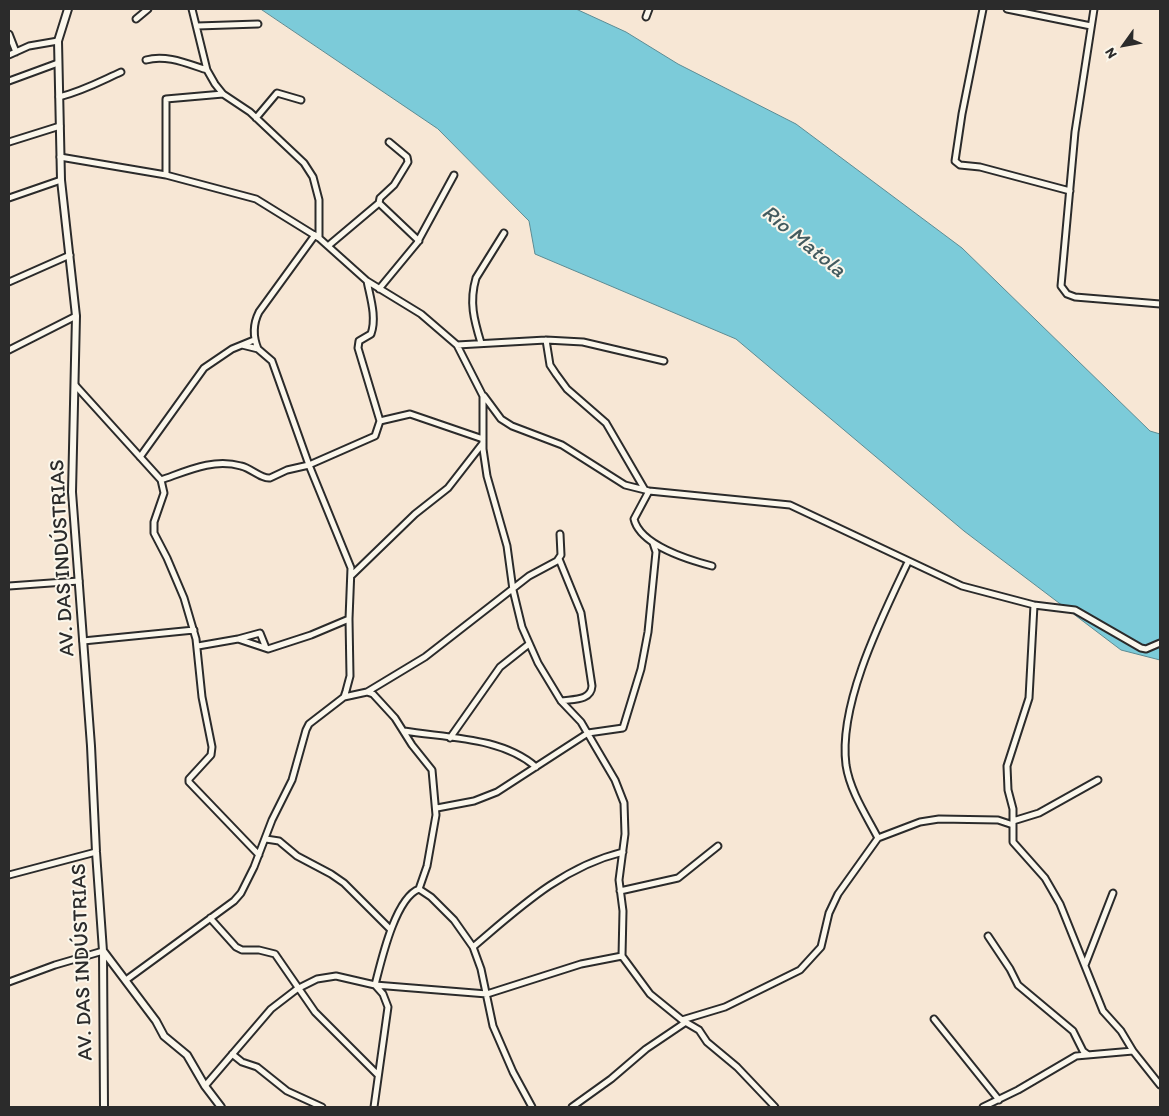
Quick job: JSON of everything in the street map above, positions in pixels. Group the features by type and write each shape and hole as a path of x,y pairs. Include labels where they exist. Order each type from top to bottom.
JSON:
{"street":[{"name":"AV. DAS INDÚSTRIAS","path":"68,9 58,41 60,157 76,316 72,492 91,746 103,951 104,1107"},
{"path":"136,19 148,9"},
{"path":"192,9 207,70 223,94 256,118 304,163 313,177 319,200 317,236 259,312 255,320 254,340 258,349 272,361 309,465 350,564 352,575 349,618 350,676 344,697"},
{"path":"646,17 650,9"},
{"path":"982,9 962,114 956,161 960,165 980,168 1070,191"},
{"path":"1007,9 1091,26"},
{"path":"1094,9 1075,132 1061,286 1063,290 1075,297 1160,304"},
{"path":"197,26 258,24"},
{"path":"9,34 16,52"},
{"path":"9,55 29,46 58,41"},
{"path":"146,60 159,58 182,62 207,70"},
{"path":"9,81 58,63"},
{"path":"59,97 84,90 121,72"},
{"path":"256,118 277,92 301,100"},
{"path":"166,175 166,99 223,94"},
{"path":"9,142 60,126"},
{"path":"328,246 379,204 380,198 394,185 408,162 407,157 389,142"},
{"path":"60,157 166,175 256,199 317,236 367,281 421,314 457,345 484,396 501,419 512,426 562,445 617,480 647,490 790,505 962,586 1034,605 1075,610 1141,648 1146,649 1160,643"},
{"path":"379,289 419,241 454,175"},
{"path":"9,198 61,180"},
{"path":"379,204 419,241"},
{"path":"481,343 472,311 474,287 476,278 504,233"},
{"path":"9,282 70,255"},
{"path":"161,480 208,464 222,462 244,466 268,478 286,470 309,465 375,436 380,421 358,348 359,341 371,334 373,328 373,312 367,281"},
{"path":"9,350 76,316"},
{"path":"140,457 201,371 223,354 254,340"},
{"path":"546,340 550,365 556,374 567,389 606,424 647,490"},
{"path":"457,345 546,340 589,342 664,361"},
{"path":"242,345 258,349"},
{"path":"75,385 161,480 164,493 154,522 154,533 181,590 194,630 198,646 197,662 202,697 212,751 189,782 259,855"},
{"path":"484,396 483,441 487,476 507,546 513,590 522,627 529,644 561,701 588,734 615,780 624,803 626,820 620,891 623,910 622,956 650,994 684,1021 699,1030 707,1042 737,1067 775,1107"},
{"path":"380,421 408,414 483,441"},
{"path":"352,575 415,514 448,488 483,441"},
{"path":"647,490 634,519 641,531 654,543 680,556 712,566"},
{"path":"560,534 559,559 581,613 592,686 591,692 586,697 561,701"},
{"path":"437,808 474,801 497,792 588,734 619,730 625,725 641,669 648,632 656,552 654,543"},
{"path":"126,980 241,893 292,780 309,724 344,697 367,692 425,657 529,576 559,559"},
{"path":"878,838 850,782 846,766 845,740 856,687 908,562"},
{"path":"9,586 79,581"},
{"path":"1034,605 1029,698 1007,766 1013,842 1048,882 1060,904 1103,1011 1126,1038 1133,1051 1160,1085"},
{"path":"238,639 266,649 311,635 349,618"},
{"path":"83,641 194,630"},
{"path":"198,646 260,633 266,649"},
{"path":"450,738 500,667 529,644"},
{"path":"367,692 381,702 432,770 437,808 427,866 419,889 412,894 390,929 375,985"},
{"path":"404,731 450,738 511,751 524,757 536,767"},
{"path":"572,1107 611,1079 646,1049 684,1021 725,1007 800,970 821,946 829,913 838,894 878,838 920,822 940,819 998,820 1013,823 1039,813 1098,780"},
{"path":"266,838 279,842 297,856 344,883 390,929"},
{"path":"620,891 678,878 718,846"},
{"path":"9,874 96,852"},
{"path":"473,947 550,884 581,866 622,852"},
{"path":"419,889 431,897 454,920 473,947 487,994 496,1034 512,1072 532,1107"},
{"path":"1085,964 1113,893"},
{"path":"210,918 236,947 242,950 259,950 275,954 289,972 297,989 315,1012 378,1075"},
{"path":"988,936 1010,969 1018,985 1073,1031 1080,1042 1081,1048 1087,1054"},
{"path":"9,982 55,965 103,951 156,1020 164,1036 187,1056 205,1086 221,1107"},
{"path":"205,1086 259,1022 297,989 310,981 326,977 348,978 375,985 487,994 582,964 622,956"},
{"path":"374,1107 388,1007 383,994 375,985"},
{"path":"934,1019 999,1100"},
{"path":"982,1107 999,1100 1065,1062 1087,1054 1133,1051"},
{"path":"232,1054 242,1062 257,1067 287,1091 322,1107"}],"water":[{"name":"Rio Matola","path":"261,9 576,9 626,32 678,64 796,124 962,248 1150,431 1160,434 1160,660 1121,650 964,531 736,339 535,254 529,221 438,129"}]}
